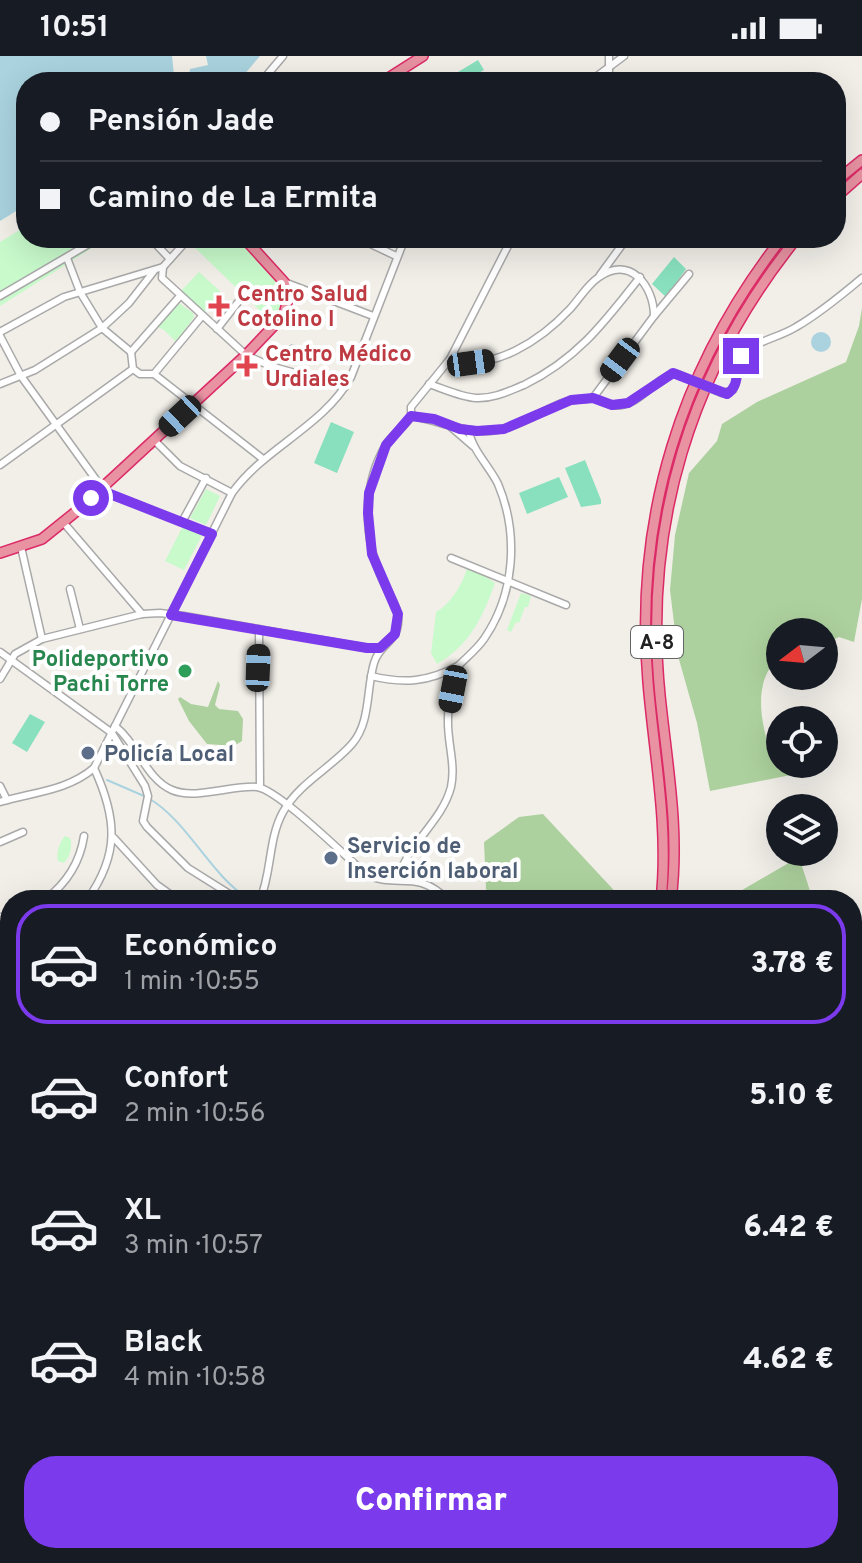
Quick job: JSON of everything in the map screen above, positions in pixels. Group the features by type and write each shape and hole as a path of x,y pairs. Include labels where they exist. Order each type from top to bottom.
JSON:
{"highway":[{"path":"398,72 423,56"},
{"path":"846,173 862,160"},
{"path":"846,188 862,174"},
{"path":"0,553 42,539 63,522 246,355 284,315 288,298 284,282 253,248"},
{"name":"A-8","path":"661,890 663,826 648,683 646,614 649,559 658,496 674,438 699,370 738,299 775,248"},
{"name":"A-8","path":"672,890 674,813 656,635 660,559 669,499 684,441 709,375 753,296 789,248"}],"street":[{"path":"269,72 283,56"},
{"path":"608,72 609,56"},
{"path":"602,72 624,56"},
{"path":"0,296 83,248"},
{"path":"160,248 170,259"},
{"path":"180,248 163,267 64,297 0,334 21,376 102,488 110,494 212,534"},
{"path":"379,248 396,256"},
{"path":"0,786 4,801 63,787 78,781 94,768 232,493 263,459 320,416 345,387 400,248"},
{"path":"264,890 276,827 287,805 357,737 367,708 371,676 380,648 395,634 398,614 372,554 368,513 369,493 386,445 411,416 411,407 450,359 507,248"},
{"path":"450,359 471,363 487,361 528,343 563,316 620,248"},
{"path":"67,258 80,292 102,328 131,352 133,369 140,374 154,374 263,459"},
{"path":"163,267 162,278 246,355 280,369 345,387"},
{"path":"597,278 621,269 640,277 653,295 654,316"},
{"path":"0,384 47,363 102,328 129,303 154,271"},
{"path":"593,398 689,274"},
{"path":"429,384 482,398 528,383 565,362 592,338 640,277"},
{"path":"411,416 434,419 469,430 493,431 511,427 562,403 593,398 612,405 628,403 669,375 677,374 722,393 733,390 738,362 751,347 793,330 862,278"},
{"path":"284,282 373,316"},
{"path":"217,329 246,292"},
{"path":"131,352 180,296"},
{"path":"154,374 202,316"},
{"path":"280,369 289,353"},
{"path":"0,465 133,369"},
{"path":"448,424 479,451"},
{"path":"371,676 397,682 432,679 458,666 483,640 497,615 509,580 512,547 510,523 498,486 469,430"},
{"path":"154,440 180,466 232,493"},
{"path":"0,454 8,460"},
{"path":"182,522 206,478"},
{"path":"63,522 142,614"},
{"path":"21,547 42,639"},
{"path":"451,558 566,605"},
{"path":"70,589 80,629"},
{"path":"0,679 10,660 42,639 142,614 171,615 380,648"},
{"path":"259,629 260,787"},
{"path":"0,652 114,730 126,735 157,779 174,792 260,787 287,805 367,875 429,885 435,890"},
{"path":"398,879 407,858 441,809 450,789 452,762 447,716 460,671 458,666"},
{"path":"114,730 145,786 148,799 143,821 188,868 223,890"},
{"path":"93,890 110,856 114,838 103,787 94,768"},
{"path":"0,842 23,832"},
{"path":"55,890 67,879 82,854 84,836"},
{"path":"114,838 164,890"}],"green space":[{"path":"478,60 484,70 480,72 458,72"},
{"path":"16,232 16,248 92,248 0,306 0,242"},
{"path":"195,248 247,248 280,287 280,310 273,323"},
{"path":"674,257 686,269 666,297 652,284"},
{"path":"199,272 220,291 205,314 181,291"},
{"path":"179,303 194,317 176,342 158,327"},
{"path":"862,308 862,599 854,642 838,638 838,618 766,618 766,676 761,707 766,735 766,778 776,778 710,791 697,723 678,656 670,590 675,535 689,473 717,441 722,424 757,402 846,362"},
{"path":"331,422 354,432 337,473 314,463"},
{"path":"585,460 601,504 581,507 565,468"},
{"path":"559,477 568,497 527,514 519,493"},
{"path":"206,489 220,496 206,525 190,518"},
{"path":"183,526 202,535 184,570 165,561"},
{"path":"468,565 495,583 474,630 458,649 437,664 431,653 436,612 456,592"},
{"path":"521,593 531,596 528,607 525,607 519,623 516,622 511,632 507,630"},
{"path":"218,681 220,685 215,705 219,709 238,711 243,719 242,741 234,746 207,744 189,721 178,699 180,697 191,704 208,707"},
{"path":"30,714 45,722 27,752 12,743"},
{"path":"543,814 614,890 487,890 484,842 519,817"},
{"path":"65,836 70,838 71,845 64,863 58,861 57,855"},
{"path":"784,866 802,866 810,890 742,890"}],"water":[{"path":"0,56 172,56 174,72 16,72 16,211 0,221"},
{"path":"206,56 260,56 246,72 190,72 190,69 208,65"},
{"path":"817,332 825,332 831,342 825,352 817,352 811,346 811,338"}],"waterway":[{"path":"107,780 144,796"},
{"path":"150,799 177,822 237,890"}],"place":[{"name":"Centro Salud Cotolino I","path":"219,306"},
{"name":"Centro Médico Urdiales","path":"247,366"},
{"name":"Polideportivo Pachi Torre","path":"185,671"},
{"name":"Policía Local","path":"88,753"},
{"name":"Servicio de Inserción laboral","path":"331,858"}],"route":[{"path":"91,498 102,488 110,494 212,534 171,615 380,648 395,634 398,614 372,554 369,493 386,445 411,416 434,419 460,429 493,431 520,424 571,400 593,398 612,405 628,403 673,373 727,394 733,390 741,356"}]}
